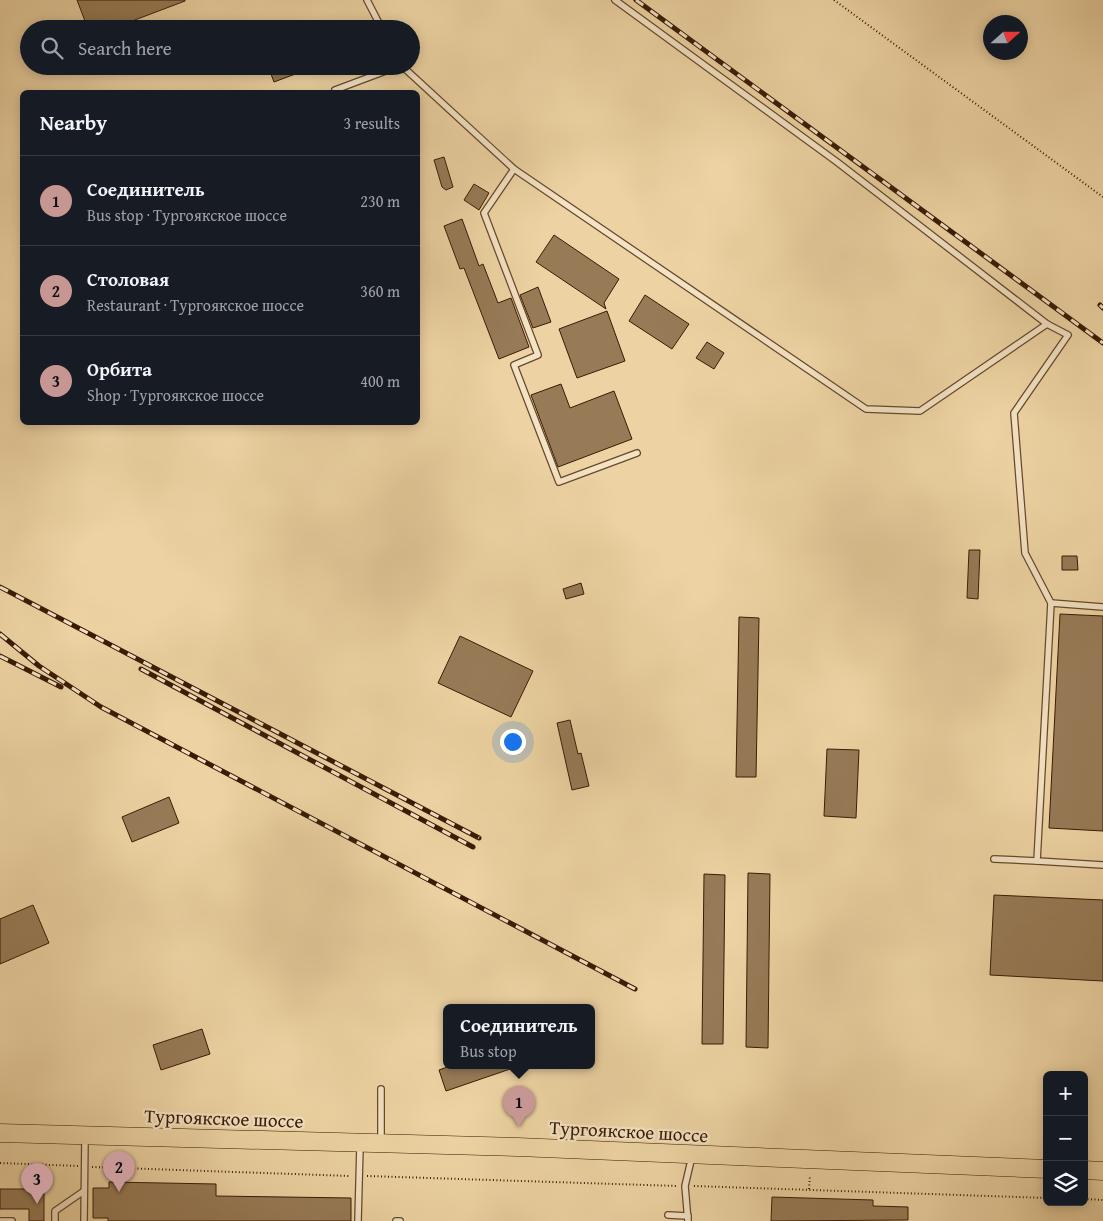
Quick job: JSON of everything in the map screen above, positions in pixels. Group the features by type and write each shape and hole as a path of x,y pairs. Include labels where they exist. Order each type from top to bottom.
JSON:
{"main road":[{"name":"Тургоякское шоссе","path":"0,1133 360,1143 1043,1169"},
{"path":"1088,1170 1103,1171"}],"lane":[{"path":"366,0 377,20"},
{"path":"615,0 837,162 1047,324 1068,335 1014,413 1025,552 1051,604 1038,861"},
{"path":"335,90 376,75"},
{"path":"411,75 514,169 866,409 920,411 1047,324"},
{"path":"514,169 484,213 538,355 514,365 559,482 637,453"},
{"path":"1051,604 1103,607"},
{"path":"994,859 1103,864"},
{"path":"381,1089 381,1144"},
{"path":"84,1221 85,1135"},
{"path":"358,1221 360,1143"},
{"path":"668,1215 688,1219 685,1186 692,1155"},
{"path":"55,1221 55,1211 84,1191"},
{"path":"0,1221 12,1221"}],"path":[{"path":"834,0 1103,197"},
{"path":"0,1163 1043,1198"},
{"path":"809,1189 810,1175"},
{"path":"1088,1200 1103,1200"}],"building":[{"path":"77,0 185,0 135,20 85,20"},
{"path":"271,75 293,75 274,82"},
{"path":"444,157 453,187 446,190 442,187 434,160"},
{"path":"474,184 489,193 479,210 464,200"},
{"path":"462,219 479,266 483,264 498,303 511,298 529,347 499,359 464,268 460,269 444,226"},
{"path":"554,235 619,279 604,303 606,309 536,262"},
{"path":"538,287 551,322 533,328 520,295"},
{"path":"645,295 689,324 672,349 629,321"},
{"path":"607,311 625,361 577,378 559,329"},
{"path":"707,342 724,353 714,369 696,358"},
{"path":"561,384 570,408 614,391 632,439 558,467 531,395"},
{"path":"969,550 980,550 978,599 967,598"},
{"path":"1062,556 1077,556 1078,570 1062,570"},
{"path":"581,583 584,594 566,599 563,589"},
{"path":"1060,614 1103,616 1103,831 1049,828"},
{"path":"739,617 759,618 756,777 736,777"},
{"path":"460,636 533,671 511,717 438,683"},
{"path":"570,720 578,754 581,753 589,786 572,790 557,723"},
{"path":"827,749 859,750 856,818 824,816"},
{"path":"169,797 179,823 132,842 122,817"},
{"path":"748,873 770,874 768,1048 746,1047"},
{"path":"704,874 725,875 723,1044 702,1044"},
{"path":"994,895 1103,900 1103,981 990,975"},
{"path":"33,905 49,943 0,964 0,919"},
{"path":"202,1029 210,1054 161,1070 153,1045"},
{"path":"443,1069 510,1069 446,1091 439,1070"},
{"path":"109,1182 216,1184 216,1196 351,1198 351,1221 108,1221 108,1218 93,1218 93,1188 109,1188"},
{"path":"29,1187 44,1187 44,1221 29,1221 29,1209 0,1209 0,1189 29,1189"},
{"path":"772,1197 873,1200 873,1206 908,1207 908,1220 771,1221"}],"railway":[{"path":"636,0 1103,343"},
{"path":"1100,305 1103,308"},
{"path":"0,587 479,838"},
{"path":"0,634 39,666 101,707 635,989"},
{"path":"0,656 61,687"},
{"path":"141,669 473,847"}],"place":[{"name":"Соединитель","path":"519,1127"},
{"name":"Столовая","path":"119,1192"},
{"name":"Орбита","path":"37,1204"}]}
